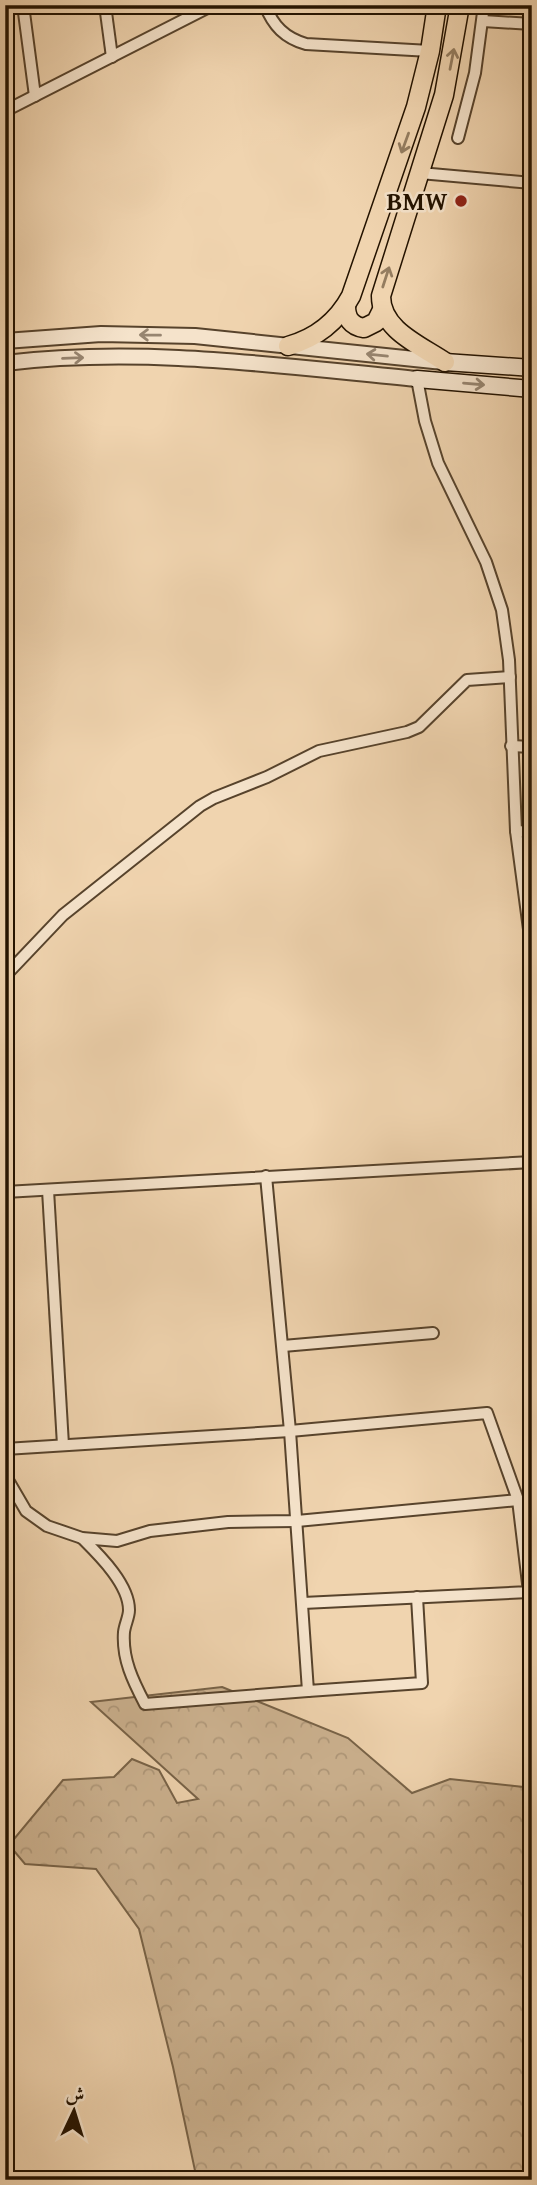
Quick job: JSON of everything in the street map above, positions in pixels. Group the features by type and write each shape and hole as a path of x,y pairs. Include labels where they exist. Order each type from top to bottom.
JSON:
{"main road":[{"path":"288,346 321,332 346,306 356,285 408,135 430,51 437,5"},
{"path":"346,306 346,314 351,323 363,328 376,322 382,310 382,288 444,95 460,5"},
{"path":"382,310 394,328 445,362 532,368"},
{"path":"417,379 532,388"}],"street":[{"path":"23,5 36,96"},
{"path":"105,5 112,57"},
{"path":"5,111 213,5"},
{"path":"265,5 276,27 295,41 306,44 430,51"},
{"path":"458,138 475,73 484,5"},
{"path":"483,21 532,24"},
{"path":"419,173 532,183"},
{"path":"5,341 101,334 195,336 445,362"},
{"path":"5,363 159,356 417,379 425,421 438,463 498,593 505,626 510,677 516,831 532,952"},
{"path":"5,976 62,915 214,798 267,777 319,751 419,727 467,680 510,677"},
{"path":"511,746 532,747"},
{"path":"516,831 532,832"},
{"path":"5,1192 532,1162"},
{"path":"266,1176 290,1431 308,1691"},
{"path":"48,1190 63,1445"},
{"path":"283,1346 433,1333"},
{"path":"5,1449 290,1431 487,1413 518,1500 528,1592 303,1602"},
{"path":"5,1475 18,1498 35,1519 82,1538 117,1541 150,1531 202,1525 297,1521 518,1500"},
{"path":"82,1538 106,1562 124,1592 129,1610 124,1630 125,1655 131,1676 145,1704 422,1684 417,1597"}],"green space":[{"path":"222,1687 348,1738 412,1793 450,1779 532,1788 532,2180 197,2180 139,1929 96,1869 25,1864 9,1845 63,1780 114,1777 132,1759 159,1770 177,1803 198,1799 91,1702"}],"place":[{"name":"BMW","path":"461,201"}]}
